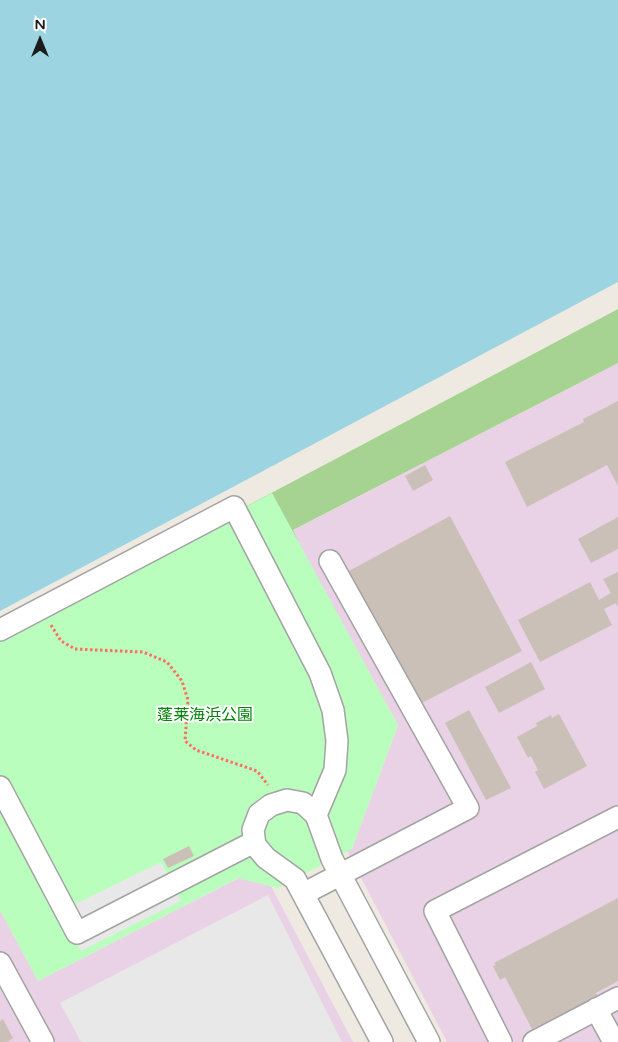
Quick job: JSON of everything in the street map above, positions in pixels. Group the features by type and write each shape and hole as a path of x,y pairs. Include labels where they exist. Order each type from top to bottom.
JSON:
{"street":[{"path":"0,630 234,507 320,673 333,710 337,741 335,770 316,815"},
{"path":"299,886 336,866 468,808 330,561"},
{"path":"0,787 77,933 254,842"},
{"path":"382,1042 299,886 266,858 254,842 253,830 259,814 271,805 287,800 303,803 316,815 336,866 429,1042"},
{"path":"501,1042 435,911 618,817"},
{"path":"0,963 43,1042"},
{"path":"534,1042 618,998"},
{"path":"596,1009 614,1042"}],"path":[{"path":"41,609 61,641 75,649 143,652 167,662 182,681 188,700 185,741 196,750 258,771 280,802"}],"shaded area":[{"path":"618,363 618,1042 447,1042 347,851 352,849 398,725 292,531"},
{"path":"161,862 181,901 81,951 61,911"},
{"path":"239,878 271,886 353,1042 0,1042 0,910 38,981"},
{"path":"268,895 342,1042 81,1042 60,1003"}],"green space":[{"path":"618,309 618,363 293,530 298,541 0,637"},
{"name":"蓬莱海浜公園","path":"272,493 398,725 352,849 278,888 238,878 38,981 0,910 0,637"}],"water":[{"path":"0,0 618,0 618,282 0,611"}],"building":[{"path":"618,401 618,486 607,465 527,507 505,462 584,422 583,419"},
{"path":"425,465 433,480 413,491 405,476"},
{"path":"450,516 522,651 420,704 349,571"},
{"path":"618,517 618,549 591,563 578,539"},
{"path":"618,572 618,607 616,603 604,609 612,625 540,662 518,620 590,582 599,600 611,593 603,579"},
{"path":"531,662 545,689 499,713 485,687"},
{"path":"469,710 511,788 486,800 445,723"},
{"path":"559,714 587,766 544,789 535,772 538,770 531,756 528,758 517,737 537,726 536,723 551,715 552,718"},
{"path":"189,846 194,856 168,868 163,859"},
{"path":"618,898 618,981 596,993 599,999 572,1014 570,1010 532,1029 505,977 500,980 493,966 496,965 494,963"},
{"path":"3,1019 13,1038 7,1042 0,1042 0,1021"}]}
